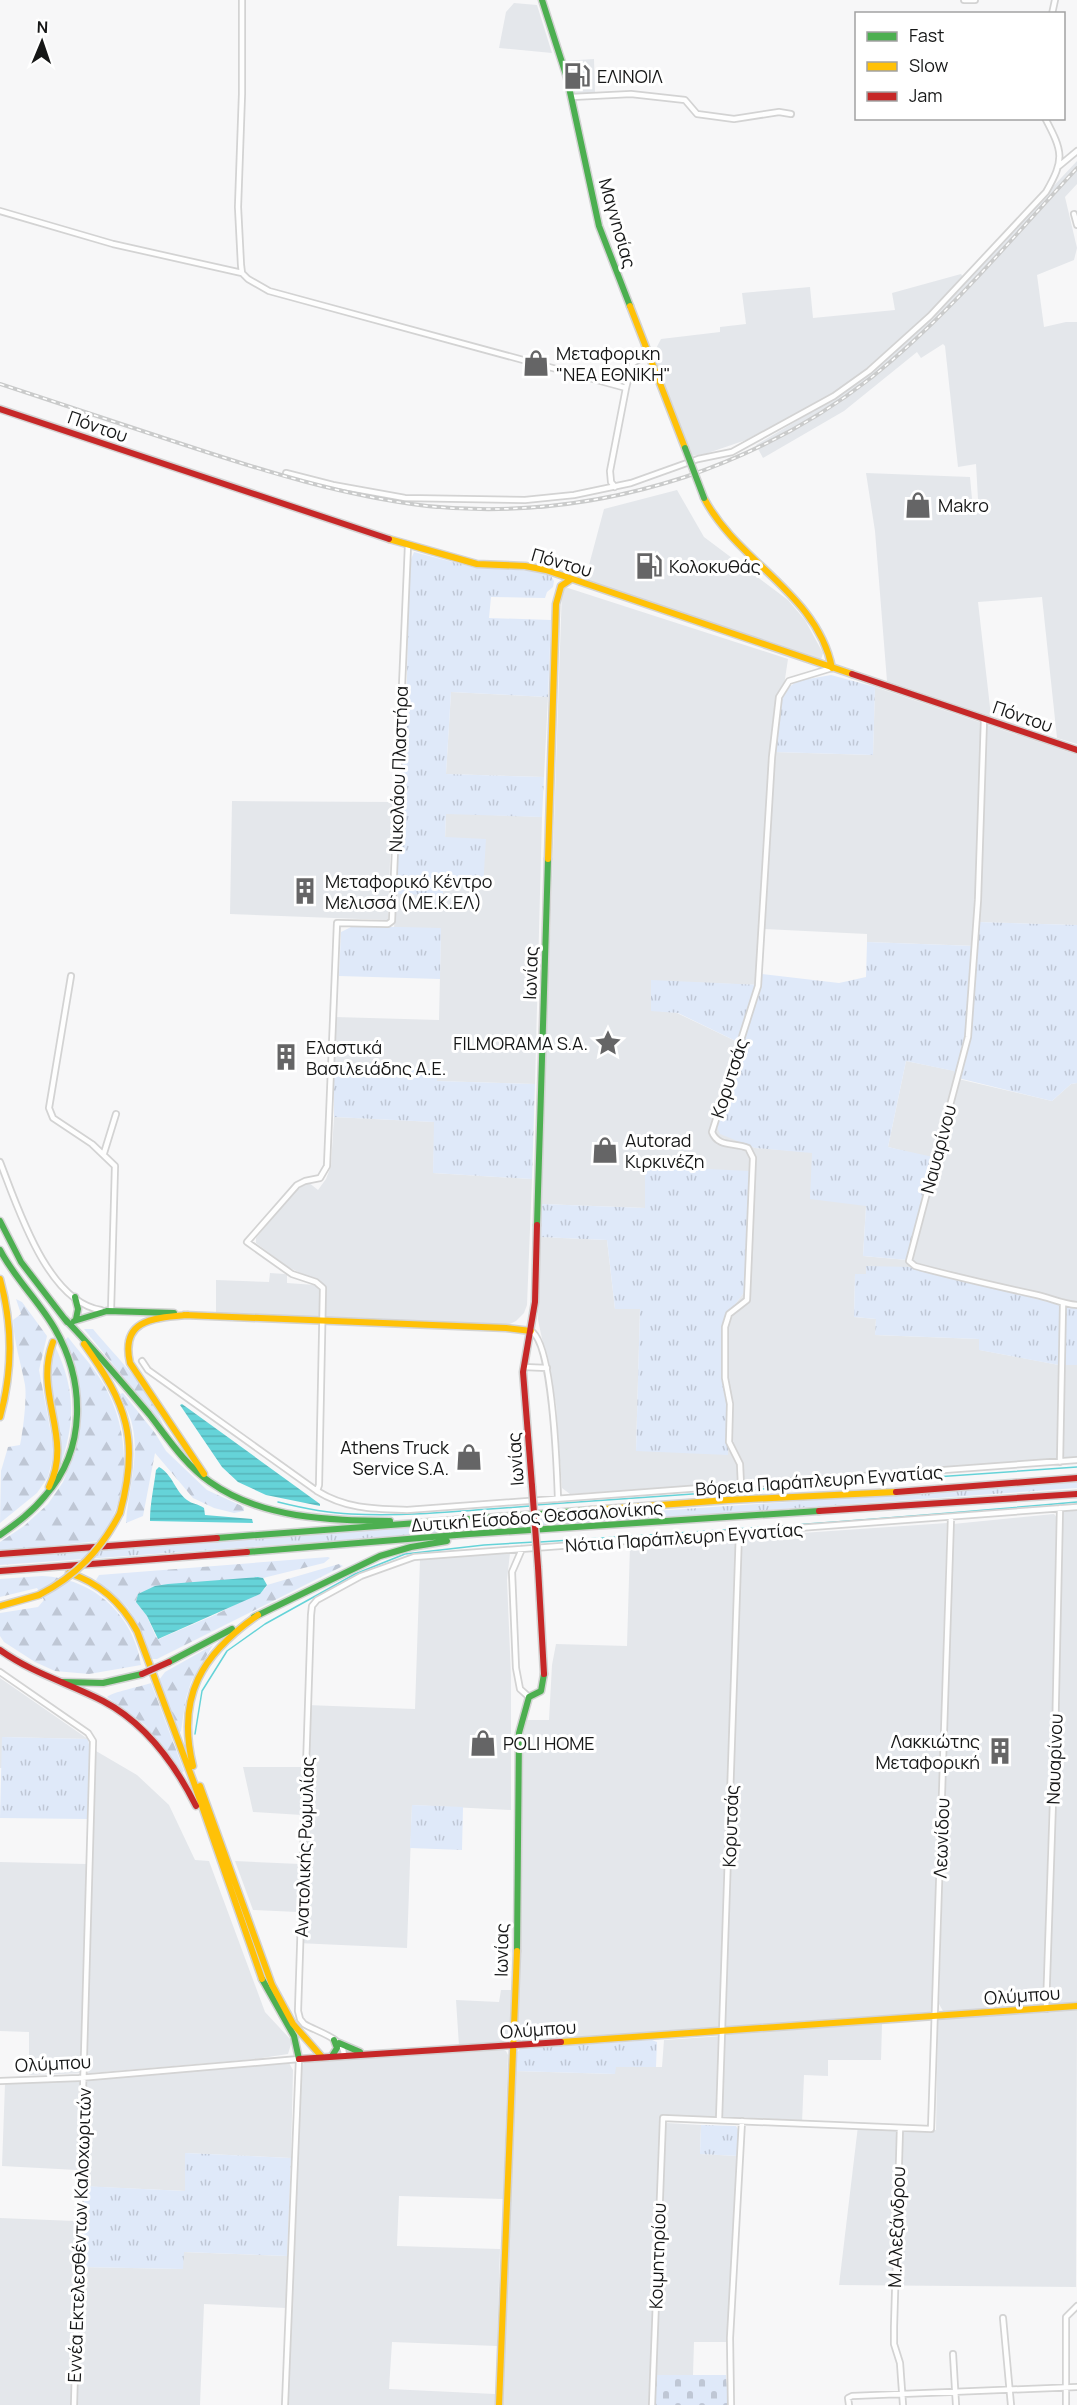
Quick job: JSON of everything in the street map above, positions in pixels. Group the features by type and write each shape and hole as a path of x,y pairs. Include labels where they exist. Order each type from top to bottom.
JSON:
{"main road":[{"name":"Μαγνησίας","path":"542,0 572,97 599,226 704,498 714,518 725,532 806,611 824,645 832,668"},
{"name":"Πόντου","path":"0,409 408,545 477,564 536,567 1077,750"},
{"name":"Ιωνίας","path":"499,2405 517,1947 519,1734 529,1697 538,1694 544,1682 524,1367 536,1302 556,604 559,588 565,580 571,579"},
{"path":"0,1221 25,1271 64,1318 112,1384 126,1419 130,1446 130,1473 120,1513 109,1534 89,1561 64,1582 39,1595 0,1606"},
{"path":"0,1250 14,1277 55,1330 70,1363 77,1389 76,1422 70,1456 61,1477 44,1499 22,1520 0,1535"},
{"path":"0,1279 8,1310 11,1347 8,1389 0,1417"},
{"path":"75,1297 78,1309 75,1320 109,1311 323,1322 507,1328 531,1331"},
{"path":"188,1315 153,1319 138,1325 130,1333 127,1350 130,1363 211,1485"},
{"path":"64,1318 103,1358 188,1463 211,1485 238,1500 272,1510 349,1520 432,1524"},
{"path":"44,1499 54,1477 58,1458 58,1444 45,1380 46,1360 53,1342"},
{"name":"Δυτική Είσοδος Θεσσαλονίκης","path":"0,1554 432,1524 729,1500 1077,1478"},
{"name":"Δυτική Είσοδος Θεσσαλονίκης","path":"0,1571 469,1534 1077,1494"},
{"path":"48,1678 74,1684 96,1684 114,1683 142,1674 380,1556 469,1534"},
{"path":"21,1570 63,1571 84,1577 112,1596 126,1611 137,1631 194,1783 264,1984 294,2036 299,2059"},
{"path":"258,1615 228,1636 201,1670 191,1694 186,1733 195,1772 272,1985 281,2006 300,2034 322,2057"},
{"path":"0,1650 22,1667 104,1702 145,1732 193,1797 210,1833"},
{"name":"Ολύμπου","path":"299,2059 1077,2006"},
{"path":"299,2059 302,2049 300,2034"},
{"path":"332,2056 337,2048 337,2042 367,2054"}],"street":[{"path":"242,0 238,207 242,273"},
{"path":"964,0 975,0"},
{"path":"572,97 631,94 685,100 697,114 734,119 779,112 791,114"},
{"path":"286,473 383,495 459,501 525,500 574,495 615,487 658,475 698,459 732,452 834,396 869,371 930,316 1017,224 1046,192 1059,166 1060,157 1057,144 1046,120"},
{"path":"1059,166 1077,151"},
{"path":"0,211 112,244 242,273 255,285 302,301 436,335 548,369 626,388"},
{"path":"1074,214 1077,225"},
{"path":"615,487 611,482 610,471 626,388 632,364 647,354"},
{"name":"Νικολάου Πλαστήρα","path":"323,1322 324,1293 320,1284 295,1276 246,1242 297,1185 305,1180 318,1179 327,1166 337,923 388,924 392,922 408,545"},
{"name":"Κορυτσάς","path":"741,1485 740,1464 729,1442 730,1404 726,1378 725,1327 729,1314 747,1300 753,1158 752,1152 746,1147 722,1143 712,1132 758,986 771,768 779,697 789,681 832,668"},
{"name":"Ναυαρίνου","path":"984,719 978,900 968,1037 909,1261 915,1266 1046,1297 1063,1304"},
{"path":"0,1162 37,1251 46,1267 75,1297 89,1307 109,1311 115,1166 104,1153 53,1118 49,1110 71,976"},
{"path":"104,1153 116,1114"},
{"path":"1060,1462 1063,1304 1077,1305"},
{"path":"317,1491 323,1322"},
{"path":"531,1331 539,1341 547,1368 558,1498"},
{"name":"Βόρεια Παράπλευρη Εγνατίας","path":"142,1361 148,1370 317,1491 340,1503 363,1509 407,1510 1077,1460"},
{"path":"524,1367 547,1368"},
{"name":"Νότια Παράπλευρη Εγνατίας","path":"311,1615 314,1603 334,1589 397,1562 447,1553 1077,1507"},
{"name":"Ναυαρίνου","path":"1046,2009 1060,1508"},
{"name":"Λεωνίδου","path":"900,2127 931,2129 933,2122 951,1518"},
{"name":"Κορυτσάς","path":"719,2120 740,1532"},
{"path":"522,1549 512,1572 516,1668 520,1689 529,1697"},
{"name":"Ανατολικής Ρωμυλίας","path":"311,1615 298,2011 304,2024 337,2042"},
{"name":"Εννέα Εκτελεσθέντων Καλοχωριτών","path":"0,1672 90,1734 93,1741 87,1885 85,2077 77,2247 74,2405"},
{"path":"337,2042 344,2049 344,2055"},
{"path":"285,2405 299,2059"},
{"name":"Ολύμπου","path":"0,2081 85,2077 299,2059"},
{"name":"Κοιμητηρίου","path":"652,2405 662,2121 665,2118 719,2120"},
{"path":"719,2120 900,2127"},
{"path":"731,2405 730,2338 742,2121"},
{"name":"Μ.Αλεξάνδρου","path":"900,2127 894,2327 903,2405"},
{"path":"1066,2405 1066,2317 1077,2306"},
{"path":"1003,2318 1011,2405"},
{"path":"953,2354 956,2405"},
{"path":"849,2405 848,2398 854,2396 1077,2387"}],"shaded area":[{"path":"514,3 537,5 552,53 499,48 506,12"},
{"path":"594,59 595,93 572,95 563,61"},
{"path":"1077,161 1077,184 1065,197 1077,248 1074,260 1037,275 1044,327 1077,322 1077,744 1057,738 1042,597 978,602 991,716 887,681 875,531 866,473 970,477 972,499 978,499 976,464 958,467 943,344 921,358 917,352 844,411 763,458 756,445 835,398 901,346"},
{"path":"961,274 963,277 910,332 867,370 832,394 746,440 705,454 691,456 651,358 661,339 720,332 720,327 746,324 742,293 810,287 813,318 895,310 892,293"},
{"path":"677,490 704,537 788,600 805,620 823,653 821,660 585,580 604,509"},
{"path":"565,587 788,659 774,752 873,755 875,687 1077,755 1077,925 978,922 976,946 867,942 867,934 764,929 761,985 651,981 651,1010 677,1013 744,1045 717,1127 755,1148 812,1152 866,1206 863,1256 907,1260 932,1158 888,1147 906,1061 955,1071 954,1078 1052,1101 1071,1084 1077,1083 1077,1307 1052,1303 910,1267 867,1267 866,1274 855,1274 854,1317 876,1319 875,1335 979,1339 980,1350 1059,1365 1077,1365 1077,1459 570,1494 562,1488 556,1404 538,1320 540,1237 607,1240 615,1309 640,1309 636,1451 728,1405 723,1388 723,1320 745,1291 646,1166 645,1208 541,1204 562,589"},
{"path":"451,692 548,697 544,777 446,774"},
{"path":"232,801 392,802 388,920 230,914"},
{"path":"446,813 542,817 535,1084 436,1081 436,1069 334,1066 335,1017 439,1020 441,929 394,928 396,894 443,894"},
{"path":"334,1117 435,1122 433,1173 532,1179 527,1305 524,1313 516,1321 508,1325 216,1314 216,1280 269,1282 270,1273 287,1275 287,1283 315,1285 315,1280 288,1267 256,1243 256,1238 292,1193 308,1182 318,1190 326,1179 331,1166"},
{"path":"1077,1507 1077,2006 1046,2009 1060,1508"},
{"path":"1054,1514 1058,1519 1043,2005 1040,2008 948,2013 943,2011 939,2004 953,1524"},
{"path":"947,1523 932,2009 930,2012 525,2044 516,2041 522,1733 527,1720 549,1720 552,1665 556,1644 627,1646 630,1545"},
{"path":"510,1553 507,1580 511,1676 511,1810 412,1805 407,1948 297,1943 298,1912 253,1910 235,1861 300,1864 302,1815 253,1812 243,1767 303,1767 306,1705 415,1709 420,1559"},
{"path":"0,1678 88,1739 3,1737 2,1768 0,1768"},
{"path":"90,1750 96,1751 137,1775 169,1805 195,1860 209,1861 265,2012 292,2041 288,2054 255,2059 91,2073 29,2075 29,2032 0,2031 0,1862 86,1864"},
{"path":"501,1990 512,1990 509,2042 459,2046 456,2000 499,2002"},
{"path":"1077,2009 1076,2287 839,2285 858,2126 936,2130 938,2018"},
{"path":"882,2024 881,2060 828,2060 828,2076 804,2075 802,2123 660,2116 650,2405 502,2405 515,2071 615,2074 615,2067 662,2067 664,2040"},
{"path":"502,2049 508,2055 503,2199 399,2196 397,2246 500,2249 497,2346 392,2342 389,2389 495,2394 495,2405 287,2405 299,2070 305,2062"},
{"path":"289,2063 293,2070 291,2158 185,2153 186,2191 77,2186 77,2170 2,2166 5,2084"},
{"path":"667,2123 701,2125 700,2154 738,2156 729,2342 694,2342 693,2375 654,2375 664,2128"},
{"path":"0,2218 75,2221 71,2405 0,2405"},
{"path":"183,2252 287,2256 286,2308 204,2304 200,2405 76,2405 79,2267 182,2269"}],"green space":[{"path":"414,552 476,568 536,571 551,576 554,581 553,587 547,592 545,598 491,597 489,618 551,620 548,697 451,692 446,774 544,777 542,817 446,814 445,837 486,839 483,887 443,885 443,895 396,894 407,677 409,564"},
{"path":"831,675 875,687 873,755 774,752 783,692 797,681"},
{"path":"978,922 1077,925 1077,1083 1071,1084 1052,1101 954,1077 954,1071 906,1061 888,1147 933,1157 907,1260 863,1256 866,1206 810,1199 812,1153 755,1148 720,1134 717,1127 744,1045 678,1013 651,1011 651,980 761,985 762,974 839,983 866,977 867,942 975,946"},
{"path":"358,926 441,928 440,979 339,976 341,932"},
{"path":"334,1066 436,1069 437,1081 535,1084 532,1179 433,1173 434,1122 334,1117"},
{"path":"645,1166 750,1171 745,1291 723,1321 723,1387 728,1405 728,1455 636,1451 640,1309 615,1309 607,1240 540,1237 541,1204 645,1208"},
{"path":"866,1266 910,1267 1052,1303 1077,1307 1077,1365 1059,1365 979,1350 979,1339 875,1335 876,1319 854,1317 855,1274 866,1274"},
{"path":"16,1299 22,1302 47,1336 39,1370 53,1444 52,1461 48,1477 37,1493 0,1523 1,1471 8,1447 20,1445 25,1406 25,1385 13,1320 21,1314"},
{"path":"84,1329 93,1329 133,1375 151,1400 164,1427"},
{"path":"68,1337 104,1385 119,1423 124,1464 118,1504 99,1541 0,1551 0,1542 24,1526 48,1504 63,1482 75,1453 81,1424 65,1340"},
{"path":"55,1346 62,1361 70,1391 71,1405 69,1435 60,1466 47,1371"},
{"path":"123,1393 155,1433 166,1451 207,1490 244,1507 244,1511 234,1513 214,1508 193,1498 155,1453 143,1516 126,1523 135,1446 131,1420 120,1394"},
{"path":"1077,1482 1077,1488 0,1565 0,1557 45,1553"},
{"path":"330,1558 324,1563 263,1578 138,1594 136,1602 147,1616 159,1639 217,1614 265,1589 267,1585 339,1564 343,1566 157,1659 152,1659 136,1621 127,1607 96,1580 99,1575"},
{"path":"42,1576 61,1578 78,1584 94,1592 108,1603 130,1630 141,1665 89,1674 55,1671 35,1662 4,1642 0,1636 0,1613 38,1607 44,1600 37,1588 0,1597 0,1579"},
{"path":"213,1645 191,1682 179,1733 159,1680 165,1672"},
{"path":"151,1683 184,1771 182,1773 145,1725 107,1697"},
{"path":"2,1737 88,1739 90,1750 88,1819 0,1818"},
{"path":"412,1805 463,1807 462,1850 410,1848"},
{"path":"652,2040 657,2042 656,2067 616,2067 615,2074 515,2071 515,2055 520,2049"},
{"path":"701,2125 736,2126 739,2131 738,2156 700,2154"},
{"path":"185,2153 291,2158 287,2256 184,2252 183,2269 79,2267 82,2186 185,2191"},
{"path":"654,2375 726,2375 728,2405 653,2405"}],"water":[{"path":"182,1404 320,1506 266,1495 238,1482 222,1467 180,1405"},
{"path":"159,1467 168,1474 183,1496 204,1508 205,1515 252,1519 253,1523 150,1521 156,1470"},
{"path":"263,1578 267,1585 260,1594 158,1639 147,1616 136,1602 138,1594 155,1586"}],"waterway":[{"path":"535,1505 1077,1467"},
{"path":"278,1502 323,1511 373,1515 441,1513 531,1506"},
{"path":"540,1542 808,1524 1077,1502"},
{"path":"195,1734 202,1691 227,1651 265,1624 355,1574 405,1554 535,1542"}],"railway":[{"path":"0,384 274,473 396,502 460,508 525,508 622,494 685,477 735,458 783,435 851,393 927,329 1077,168"}],"traffic: fast":[{"path":"542,0 567,78 599,226 630,306"},
{"path":"685,448 704,498"},
{"path":"537,1225 548,859"},
{"path":"0,1221 21,1262 67,1322"},
{"path":"0,1250 49,1319 65,1349 72,1370 77,1414 75,1436 59,1477 35,1507 0,1535"},
{"path":"75,1297 78,1309 76,1319"},
{"path":"107,1311 174,1313"},
{"path":"74,1321 107,1311"},
{"path":"64,1318 128,1389 184,1459 210,1482 251,1504 296,1515 343,1520 390,1521"},
{"path":"217,1538 591,1510"},
{"path":"247,1552 469,1534 819,1511"},
{"path":"254,1617 380,1556 411,1547 447,1541"},
{"path":"169,1662 232,1629"},
{"path":"63,1682 103,1683 142,1674"},
{"path":"517,1951 519,1733 529,1697 541,1691 544,1674"},
{"path":"262,1979 294,2036 299,2059"},
{"path":"332,2056 337,2048 334,2040"},
{"path":"339,2043 360,2052"}],"traffic: slow":[{"path":"630,306 685,448"},
{"path":"704,498 718,521 794,598 810,619 824,642 832,668"},
{"path":"389,539 477,564 525,566 546,570 852,674"},
{"path":"548,859 556,604 561,586 570,580"},
{"path":"0,1279 7,1314 10,1348 7,1382 0,1417"},
{"path":"184,1315 506,1328 531,1331"},
{"path":"188,1315 152,1320 142,1324 130,1337 128,1348 130,1363 204,1474"},
{"path":"49,1487 56,1469 57,1451 47,1380 48,1361 53,1342"},
{"path":"84,1344 111,1385 126,1424 129,1464 120,1513"},
{"path":"591,1510 728,1500 896,1492"},
{"path":"39,1595 65,1579 86,1561 105,1539 120,1513"},
{"path":"69,1573 90,1582 109,1595 124,1611 137,1631 194,1783 262,1979"},
{"path":"0,1606 39,1595"},
{"path":"193,1766 188,1718 191,1698 198,1679 208,1661 222,1645 258,1615"},
{"path":"200,1786 272,1985 293,2024 322,2057"},
{"path":"499,2405 517,1951"},
{"path":"561,2042 1077,2006"}],"traffic: jam":[{"path":"0,409 389,539"},
{"path":"852,674 1077,750"},
{"path":"532,1486 523,1372 535,1302 537,1225"},
{"path":"896,1492 1077,1478"},
{"path":"532,1486 538,1567"},
{"path":"819,1511 1077,1494"},
{"path":"0,1554 217,1538"},
{"path":"0,1571 247,1552"},
{"path":"538,1567 544,1674"},
{"path":"0,1650 37,1671 103,1701 132,1721 168,1760 196,1806"},
{"path":"142,1674 169,1662"},
{"path":"299,2059 561,2042"}],"place":[{"name":"ΕΛΙΝΟΙΛ","path":"577,76"},
{"name":"Μεταφορικη \"ΝΕΑ ΕΘΝΙΚΗ\"","path":"536,363"},
{"name":"Makro","path":"918,505"},
{"name":"Κολοκυθάς","path":"649,566"},
{"name":"Μεταφορικό Κέντρο Μελισσά (ΜΕ.Κ.ΕΛ)","path":"305,891"},
{"name":"FILMORAMA S.A.","path":"608,1043"},
{"name":"Ελαστικά Βασιλειάδης Α.Ε.","path":"286,1057"},
{"name":"Autorad Κιρκινέζη","path":"605,1150"},
{"name":"Athens Truck Service S.A.","path":"469,1457"},
{"name":"POLI HOME","path":"483,1743"},
{"name":"Λακκιώτης Μεταφορική","path":"1000,1751"}]}
